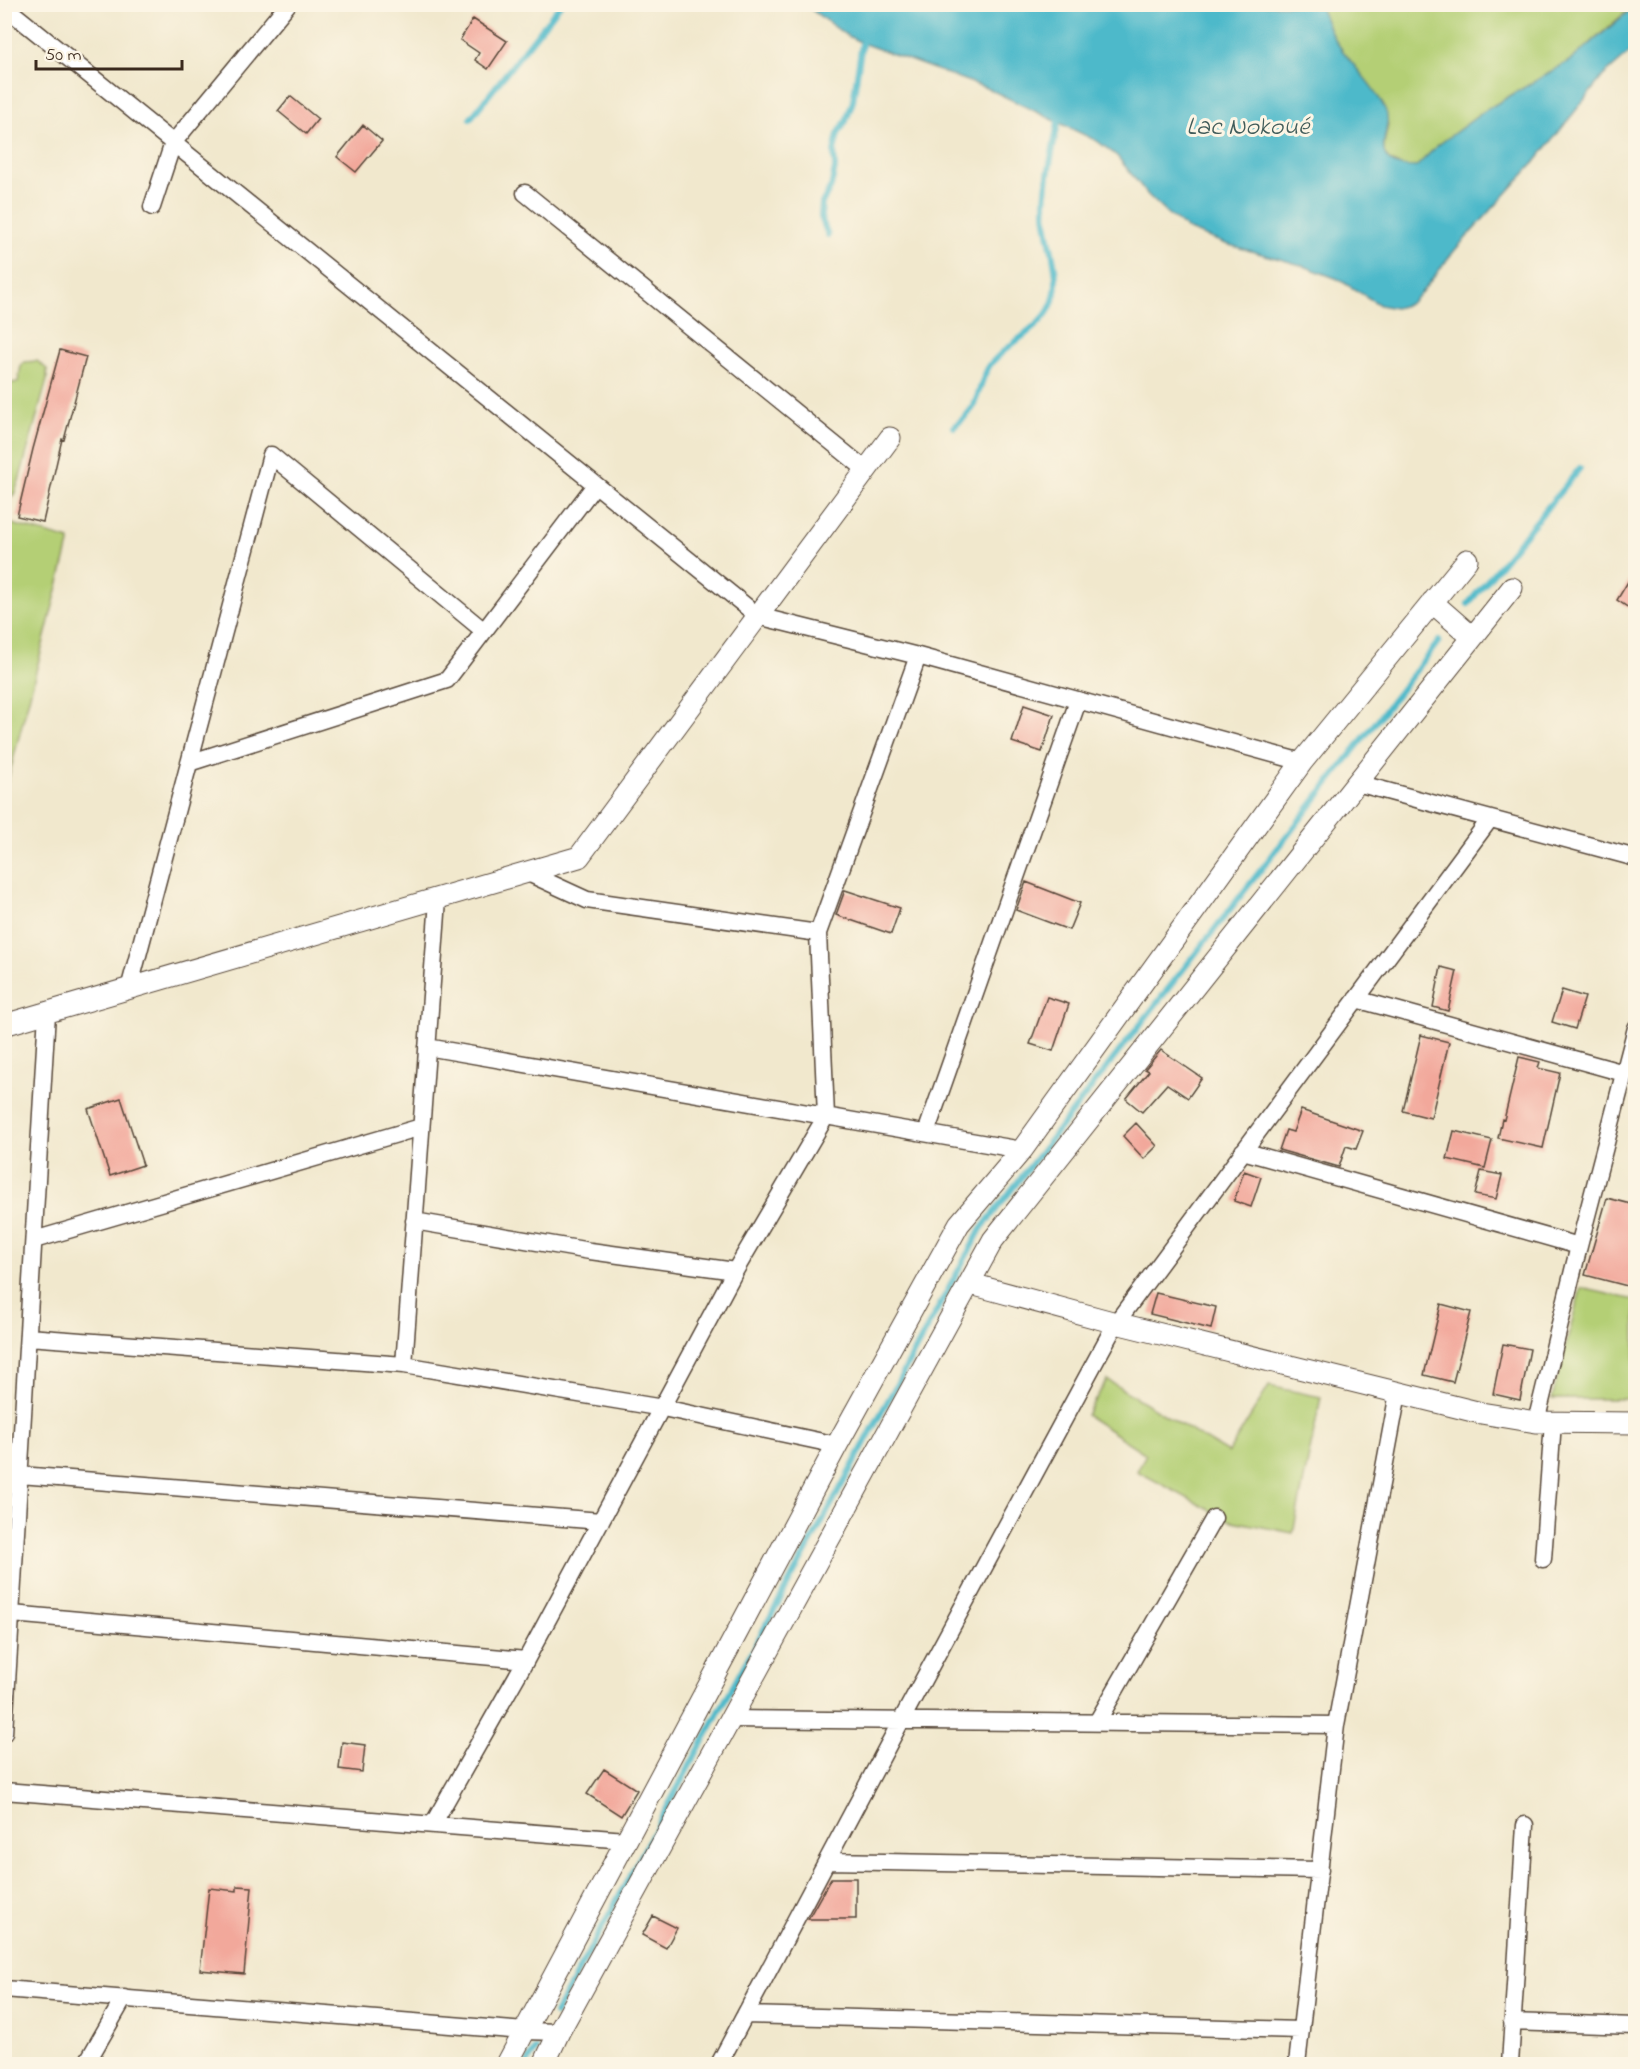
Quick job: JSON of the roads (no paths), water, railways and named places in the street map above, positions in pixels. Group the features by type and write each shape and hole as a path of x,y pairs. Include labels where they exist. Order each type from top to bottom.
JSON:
{"street":[{"path":"152,207 173,143 288,4"},
{"path":"4,6 758,616 918,656 1302,762"},
{"path":"525,193 866,470"},
{"path":"4,1025 579,857 890,438"},
{"path":"129,989 271,455 484,631"},
{"path":"189,763 447,680 595,485"},
{"path":"507,2064 837,1445 959,1224 1022,1150 1302,762 1467,560"},
{"path":"544,2064 559,2032 971,1284 993,1240 1512,588"},
{"path":"1432,602 1472,636"},
{"path":"433,1824 526,1660 735,1271 826,1116 818,933 918,656"},
{"path":"926,1133 1078,701"},
{"path":"1357,783 1635,858"},
{"path":"718,2064 1116,1323 1490,819"},
{"path":"526,872 587,900 818,933"},
{"path":"404,1365 438,900"},
{"path":"1356,999 1624,1073"},
{"path":"4,1733 47,1013"},
{"path":"1543,1558 1545,1422 1579,1246 1635,1028"},
{"path":"427,1047 1022,1150"},
{"path":"34,1240 421,1127"},
{"path":"1243,1152 1579,1246"},
{"path":"414,1221 590,1251 735,1271"},
{"path":"971,1284 1116,1323 1481,1413 1545,1422 1635,1423"},
{"path":"28,1337 404,1365 663,1408 837,1445"},
{"path":"1297,2064 1336,1725 1398,1393"},
{"path":"20,1475 601,1521"},
{"path":"1097,1722 1214,1518"},
{"path":"12,1614 526,1660"},
{"path":"732,1719 1336,1725"},
{"path":"4,1791 626,1840"},
{"path":"1510,2064 1525,1825"},
{"path":"828,1861 1320,1870"},
{"path":"4,1989 559,2032"},
{"path":"86,2064 124,1998"},
{"path":"745,2015 1301,2030"},
{"path":"1512,2022 1635,2026"}],"water":[{"name":"Lac Nokoué","path":"805,5 1319,5 1334,38 1374,90 1385,109 1387,121 1384,153 1390,161 1408,167 1416,167 1437,146 1486,110 1571,60 1635,6 1635,48 1603,76 1535,162 1455,250 1421,293 1409,304 1395,308 1380,305 1338,279 1189,230 1148,195 1117,156 1097,141 989,89 862,43 846,35"}],"waterway":[{"path":"470,119 561,4"},
{"path":"828,235 821,217 822,203 831,187 838,134 846,121 853,101 862,43"},
{"path":"954,427 973,406 990,365 1004,350 1038,324 1050,308 1056,284 1046,221 1045,198 1058,122"},
{"path":"1468,604 1580,468"},
{"path":"555,2014 981,1229 1439,641"},
{"path":"527,2064 536,2049"}]}
